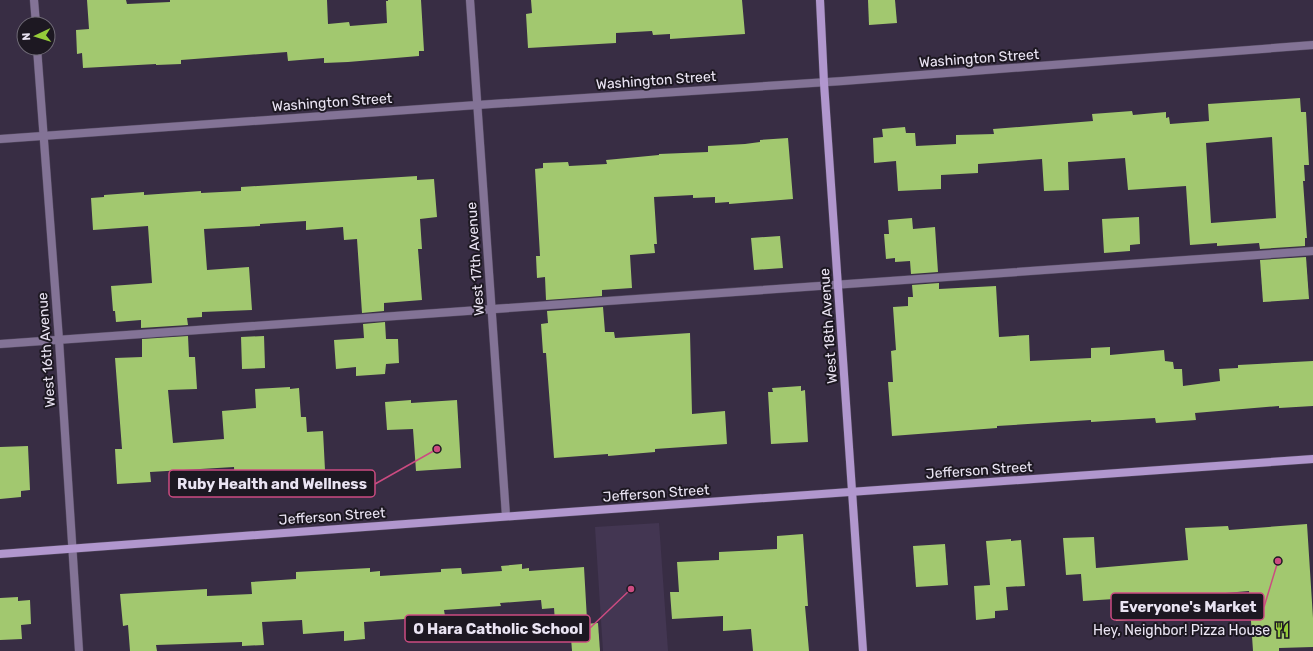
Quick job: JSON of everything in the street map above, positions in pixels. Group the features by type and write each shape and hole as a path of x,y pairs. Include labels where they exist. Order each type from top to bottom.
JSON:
{"street":[{"path":"34,0 35,16"},
{"name":"West 17th Avenue","path":"470,0 506,516"},
{"name":"West 18th Avenue","path":"820,0 824,82 863,651"},
{"name":"Washington Street","path":"0,138 824,82 1313,45"},
{"name":"West 16th Avenue","path":"38,56 59,340 79,651"},
{"path":"0,344 1313,251"},
{"name":"Jefferson Street","path":"0,554 506,516 1313,459"}],"shaded area":[{"path":"659,523 668,651 603,651 595,527"}],"building":[{"path":"87,0 126,0 127,4 170,2 170,0 327,0 328,24 349,22 350,26 387,23 386,1 388,0 421,0 424,51 419,51 419,56 348,62 324,63 324,58 288,61 287,52 181,60 181,64 83,68 82,53 77,54 76,30 89,29"},
{"path":"531,0 742,0 745,34 670,39 670,34 653,35 652,31 616,33 616,43 528,48 526,14 532,13"},
{"path":"868,0 895,0 897,23 869,25"},
{"path":"1300,98 1301,112 1306,112 1309,165 1304,165 1305,181 1303,181 1307,238 1305,238 1305,246 1260,249 1259,243 1217,246 1217,243 1190,245 1186,186 1128,190 1125,158 1068,162 1069,190 1044,191 1042,159 978,164 978,173 941,175 941,189 898,191 896,161 874,163 873,138 883,137 882,129 905,127 906,133 915,133 916,146 956,144 956,135 994,134 993,129 1093,121 1092,114 1132,111 1133,115 1166,112 1166,118 1169,117 1170,124 1209,121 1208,104","holes":["1272,137 1276,218 1211,223 1206,143"]},
{"path":"788,138 793,199 729,204 729,202 715,203 715,197 693,198 693,195 654,197 657,244 654,244 655,253 630,255 632,288 602,290 602,296 546,300 545,277 537,278 536,256 540,256 535,169 543,168 543,163 568,162 569,166 607,164 606,160 659,154 708,152 708,146 745,144 760,142 760,140"},
{"path":"417,176 417,180 434,179 437,217 420,219 422,249 418,249 422,300 384,303 384,311 362,313 357,239 344,240 343,227 306,230 306,221 260,224 260,226 204,229 207,270 249,267 252,310 202,312 202,317 187,318 188,325 141,328 141,320 116,322 115,311 113,311 111,286 152,283 148,226 93,230 91,198 104,197 104,195 144,192 144,195 201,191 201,193 241,191 241,187"},
{"path":"1139,217 1140,244 1130,245 1130,251 1104,253 1102,219"},
{"path":"912,218 913,229 935,227 938,272 911,274 910,261 895,262 895,258 886,259 884,234 889,234 888,220"},
{"path":"780,236 783,268 754,270 751,238"},
{"path":"1306,257 1309,299 1263,302 1260,260"},
{"path":"939,283 939,289 996,286 999,337 1029,335 1030,361 1091,358 1091,348 1110,347 1110,355 1164,350 1165,361 1173,362 1174,369 1182,369 1183,386 1220,381 1219,369 1238,368 1238,365 1313,361 1313,406 1279,408 1279,406 1195,413 1196,420 1156,423 1155,418 1091,422 1091,420 997,426 997,428 892,436 888,382 893,382 891,351 896,350 893,307 908,306 908,297 913,297 912,285"},
{"path":"603,307 605,332 614,332 615,338 690,333 692,414 725,411 727,444 655,449 655,452 608,456 608,454 554,458 546,353 543,353 541,324 548,323 547,311"},
{"path":"385,322 386,339 398,339 399,363 386,364 385,374 356,376 356,367 336,369 334,340 364,338 363,324"},
{"path":"188,336 189,357 195,357 197,389 168,390 173,443 224,439 222,411 256,408 255,389 290,387 290,389 299,388 301,417 306,417 307,432 323,431 325,470 269,473 270,485 235,487 234,467 150,472 151,482 117,484 115,449 122,449 115,358 142,357 142,339"},
{"path":"264,336 265,368 242,369 241,337"},
{"path":"801,386 801,391 805,390 808,442 771,444 768,392 773,392 772,388"},
{"path":"411,400 411,403 457,400 461,468 416,471 413,429 387,430 385,402"},
{"path":"28,446 30,490 21,491 21,497 0,499 0,447"},
{"path":"1307,524 1313,618 1313,647 1279,648 1279,651 1253,651 1249,591 1178,597 1180,616 1116,621 1114,599 1083,601 1081,574 1066,575 1063,538 1094,537 1096,568 1188,560 1185,528 1228,526 1229,530"},
{"path":"803,534 808,606 805,606 809,651 753,651 751,629 723,631 723,616 672,619 670,592 679,592 677,562 719,560 719,552 777,549 777,536"},
{"path":"1011,539 1011,541 1021,540 1025,586 1006,587 1008,610 995,611 995,618 976,620 974,586 990,585 986,541"},
{"path":"945,544 948,585 916,587 913,546"},
{"path":"522,564 522,569 529,568 529,571 584,567 587,620 555,622 554,608 542,609 541,600 500,603 501,606 444,610 445,616 364,622 365,639 344,641 344,631 303,634 302,620 262,622 264,645 242,646 242,642 156,645 157,651 130,651 128,625 123,626 120,594 207,589 207,596 252,594 251,582 296,579 296,572 370,568 370,572 380,571 380,576 441,572 441,569 461,568 462,574 502,571 501,566"},
{"path":"18,597 18,601 30,600 31,624 21,625 22,639 0,640 0,598"},
{"path":"598,623 600,651 572,651 570,625"}],"place":[{"name":"Ruby Health and Wellness","path":"437,449"},
{"name":"Everyone's Market","path":"1278,561"},
{"name":"O Hara Catholic School","path":"631,589"},
{"name":"Hey, Neighbor! Pizza House","path":"1282,630"}]}
